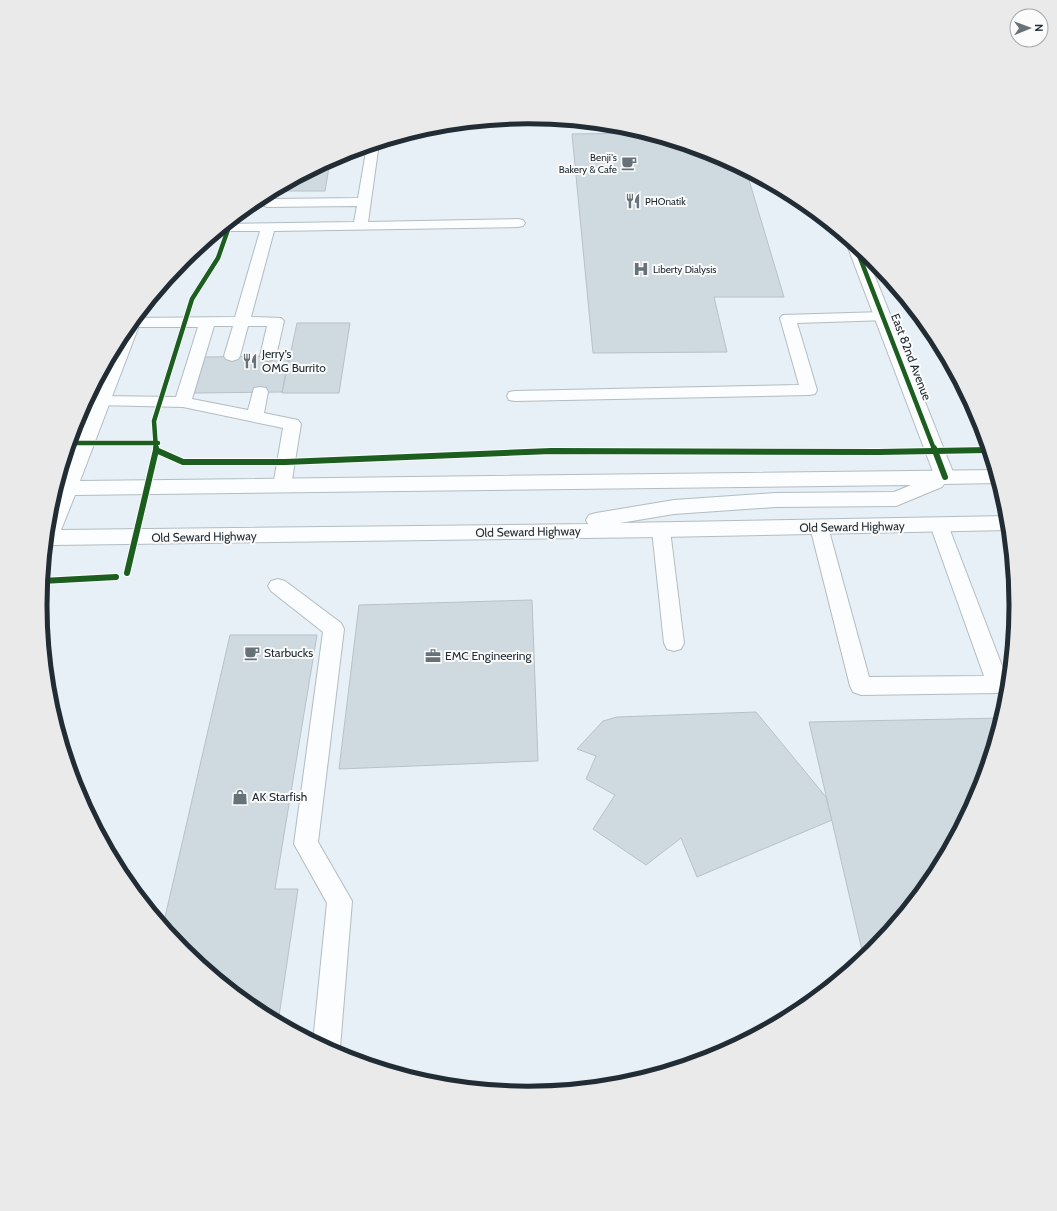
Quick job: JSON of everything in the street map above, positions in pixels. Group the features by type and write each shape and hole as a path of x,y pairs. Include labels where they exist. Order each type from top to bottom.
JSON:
{"main road":[{"name":"East 82nd Avenue","path":"859,256 945,478"},
{"path":"120,351 101,401 62,488 993,477"},
{"path":"522,532 674,507 776,500 896,499 945,478"},
{"name":"Old Seward Highway","path":"52,539 1003,523"}],"lane":[{"path":"360,226 373,150"},
{"path":"266,202 365,202"},
{"path":"230,228 518,223"},
{"path":"232,356 268,227"},
{"path":"515,396 809,390 788,318 883,317"},
{"path":"139,323 276,322 268,356"},
{"path":"183,402 208,323"},
{"path":"255,417 260,392"},
{"path":"220,410 223,393"},
{"path":"101,401 183,402 292,424 282,486"},
{"path":"819,527 861,686 998,684 939,525"},
{"path":"661,530 674,643"},
{"path":"278,586 334,629 306,844 340,901 327,1042"}],"building":[{"path":"623,133 653,140 713,161 748,178 784,297 714,297 727,352 593,353 572,134"},
{"path":"329,168 325,191 285,191"},
{"path":"297,323 350,323 339,393 282,393"},
{"path":"289,356 282,392 194,393 205,357"},
{"path":"532,600 538,761 339,769 359,605"},
{"path":"230,635 317,635 275,889 298,889 279,1017 261,1006 211,968 164,921"},
{"path":"756,712 826,797 832,820 697,877 681,838 646,865 593,829 615,795 586,779 596,756 577,749 603,721 617,717"},
{"path":"997,718 973,790 945,846 929,873 910,899 891,923 862,952 809,722"}],"cycle path":[{"path":"228,230 218,258 192,299 154,421 157,443 156,450 183,462 286,462 551,451 879,452 984,450"},
{"path":"859,256 945,477"},
{"path":"76,443 158,443"},
{"path":"127,573 156,450"},
{"path":"48,581 116,577"}],"place":[{"name":"Benji's Bakery & Cafe","path":"629,163"},
{"name":"PHOnatik","path":"633,201"},
{"name":"Liberty Dialysis","path":"641,269"},
{"name":"Jerry's OMG Burrito","path":"250,361"},
{"name":"Starbucks","path":"252,653"},
{"name":"EMC Engineering","path":"433,656"},
{"name":"AK Starfish","path":"240,797"}]}
